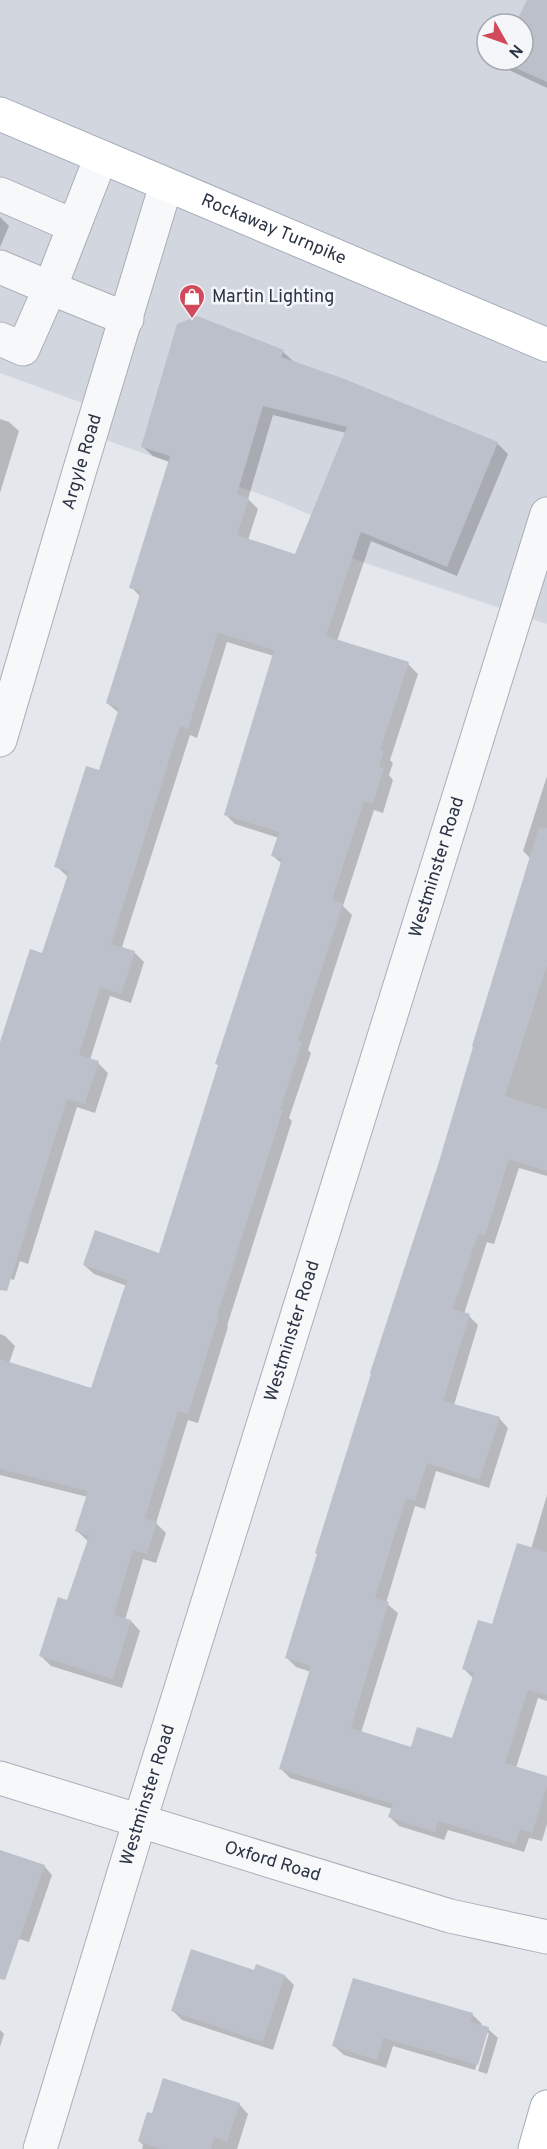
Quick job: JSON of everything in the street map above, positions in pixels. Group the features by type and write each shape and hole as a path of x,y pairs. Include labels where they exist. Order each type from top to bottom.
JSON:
{"main road":[{"name":"Rockaway Turnpike","path":"0,114 547,345"},
{"path":"535,2149 547,2107"}],"street":[{"path":"0,339 23,349 50,288 101,157"},
{"name":"Argyle Road","path":"0,740 166,185"},
{"path":"0,194 74,226"},
{"path":"0,267 127,319"},
{"name":"Westminster Road","path":"40,2149 140,1820 547,514"},
{"name":"Oxford Road","path":"0,1778 450,1916 547,1937"}],"shaded area":[{"path":"0,0 547,0 547,624 306,543 311,515 271,498 103,439 110,413 0,373"}],"building":[{"path":"527,0 547,0 547,82 525,72 535,72 535,12 521,12"},
{"path":"197,316 284,350 281,357 342,378 498,442 447,567 361,532 326,636 409,662 380,750 384,751 379,767 384,768 373,804 364,801 332,900 343,903 298,1041 302,1042 280,1109 283,1110 217,1315 219,1316 188,1414 178,1411 145,1518 157,1522 147,1554 133,1550 114,1615 131,1620 113,1679 39,1656 58,1597 67,1600 89,1536 75,1531 88,1491 0,1469 0,1359 91,1388 127,1280 83,1265 95,1230 159,1253 218,1065 215,1064 282,859 271,856 279,832 224,815 274,650 218,633 188,729 180,726 111,944 135,951 121,994 100,987 79,1055 99,1061 85,1104 67,1099 7,1291 0,1290 0,1042 30,949 42,953 69,871 54,867 86,766 99,770 119,708 106,703 141,591 129,588 170,456 141,447 177,324","holes":["263,406 347,427 295,554 237,535 249,498 237,494"]},
{"path":"539,827 547,828 547,965 505,1096 547,1109 547,1171 509,1159 485,1236 478,1234 453,1309 470,1314 443,1401 500,1417 479,1480 427,1463 415,1501 406,1498 375,1598 389,1602 351,1728 411,1747 417,1727 452,1738 474,1673 462,1669 478,1620 492,1624 517,1543 547,1552 547,1695 528,1690 505,1763 547,1776 547,1786 532,1833 520,1829 515,1844 438,1821 435,1832 388,1817 393,1804 279,1769 311,1666 285,1658 370,1373 438,1165"},
{"path":"0,1850 45,1865 5,1980 0,1979"},
{"path":"191,1949 254,1970 256,1964 285,1975 263,2042 171,2011"},
{"path":"353,1978 473,2013 470,2022 489,2027 478,2065 383,2038 377,2060 332,2046"},
{"path":"163,2078 240,2103 227,2142 214,2137 211,2149 161,2149 138,2141 147,2112 152,2113"}],"place":[{"name":"Martin Lighting","path":"192,320"}]}
